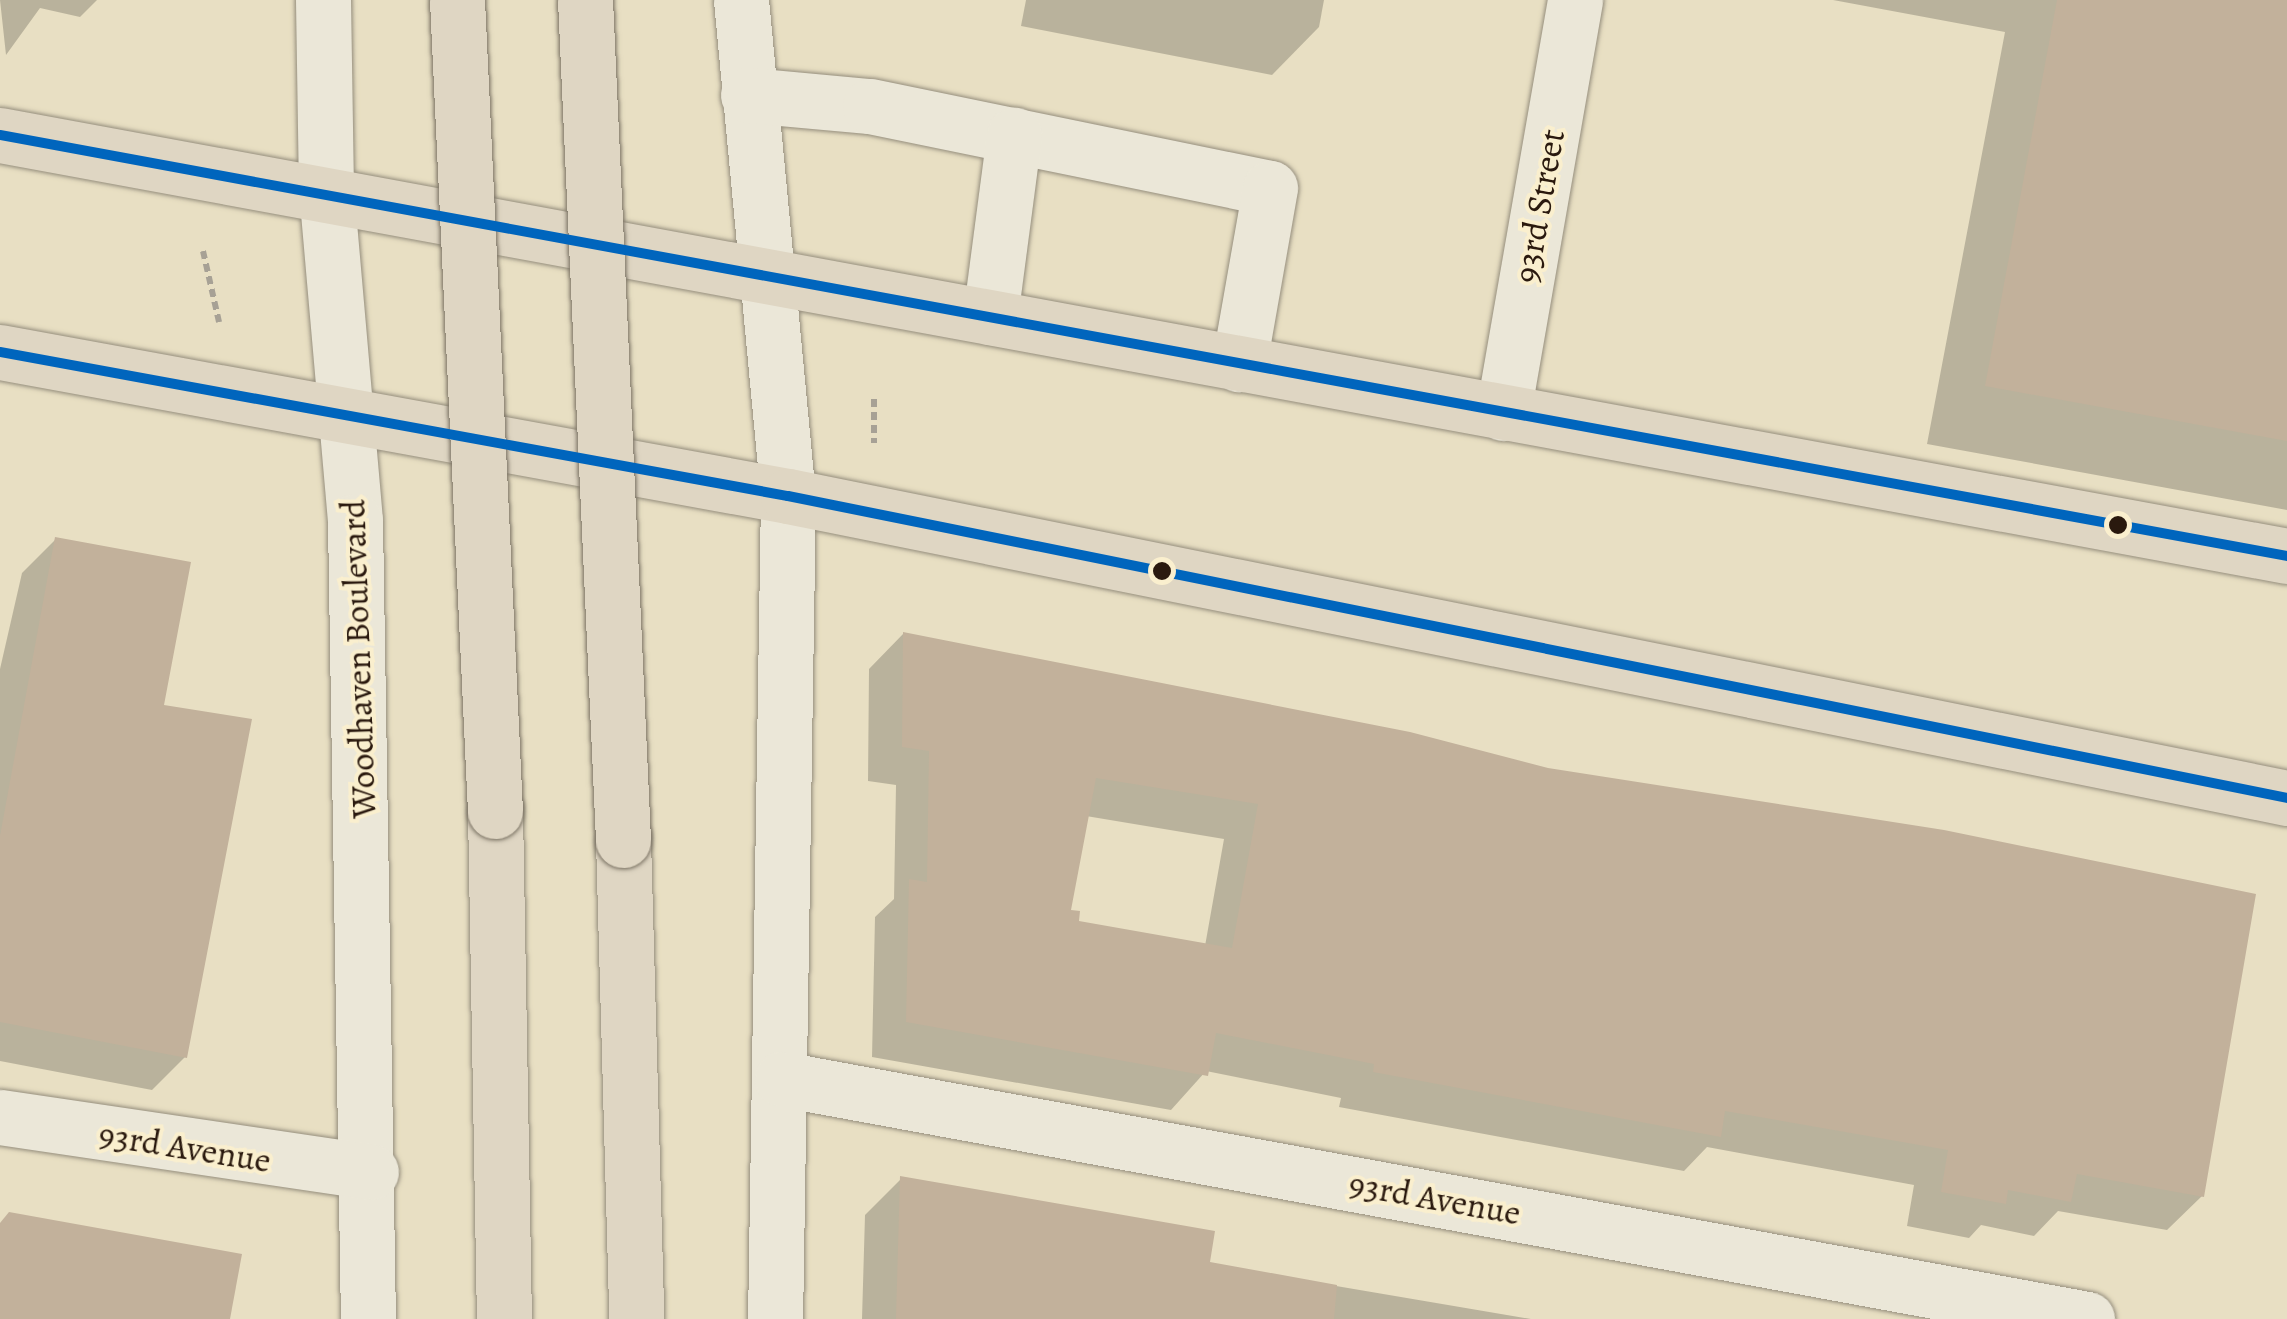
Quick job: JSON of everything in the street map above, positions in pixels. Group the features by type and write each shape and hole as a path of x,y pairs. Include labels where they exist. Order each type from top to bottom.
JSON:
{"main road":[{"path":"457,0 507,1094 504,1319"},
{"path":"585,0 623,840 636,1319"},
{"path":"0,135 326,189 762,275 2287,556"},
{"path":"0,352 788,496 2287,798"}],"street":[{"name":"Woodhaven Boulevard","path":"323,0 326,189 350,413 371,1172 368,1319"},
{"path":"740,0 762,275 788,496 782,1078 774,1319"},
{"name":"93rd Street","path":"1503,413 1576,0"},
{"path":"748,95 870,106 1270,188 1240,364"},
{"path":"990,317 1014,135"},
{"name":"93rd Avenue","path":"782,1078 2087,1319"},
{"name":"93rd Avenue","path":"0,1117 371,1172"}],"path":[{"path":"202,250 219,324"}],"building":[{"path":"2057,0 2287,0 2287,441 1985,386"},
{"path":"55,537 191,562 164,705 252,719 187,1058 0,1022 0,836"},
{"path":"903,632 1410,732 1548,768 1944,830 2256,894 2204,1197 2077,1174 2071,1202 2008,1190 2006,1204 1941,1192 1948,1150 1725,1111 1721,1137 1373,1072 1374,1064 1216,1033 1208,1076 906,1022 909,879 927,882 929,751 902,747","holes":["1096,778 1258,804 1232,948 1079,921 1080,911 1071,910"]},
{"path":"900,1176 1215,1231 1210,1262 1337,1285 1334,1319 896,1319"},
{"path":"9,1212 242,1254 230,1319 0,1319 0,1223"}],"transit line":[{"path":"0,135 2287,556"},
{"path":"0,352 788,496 2287,798"}]}
